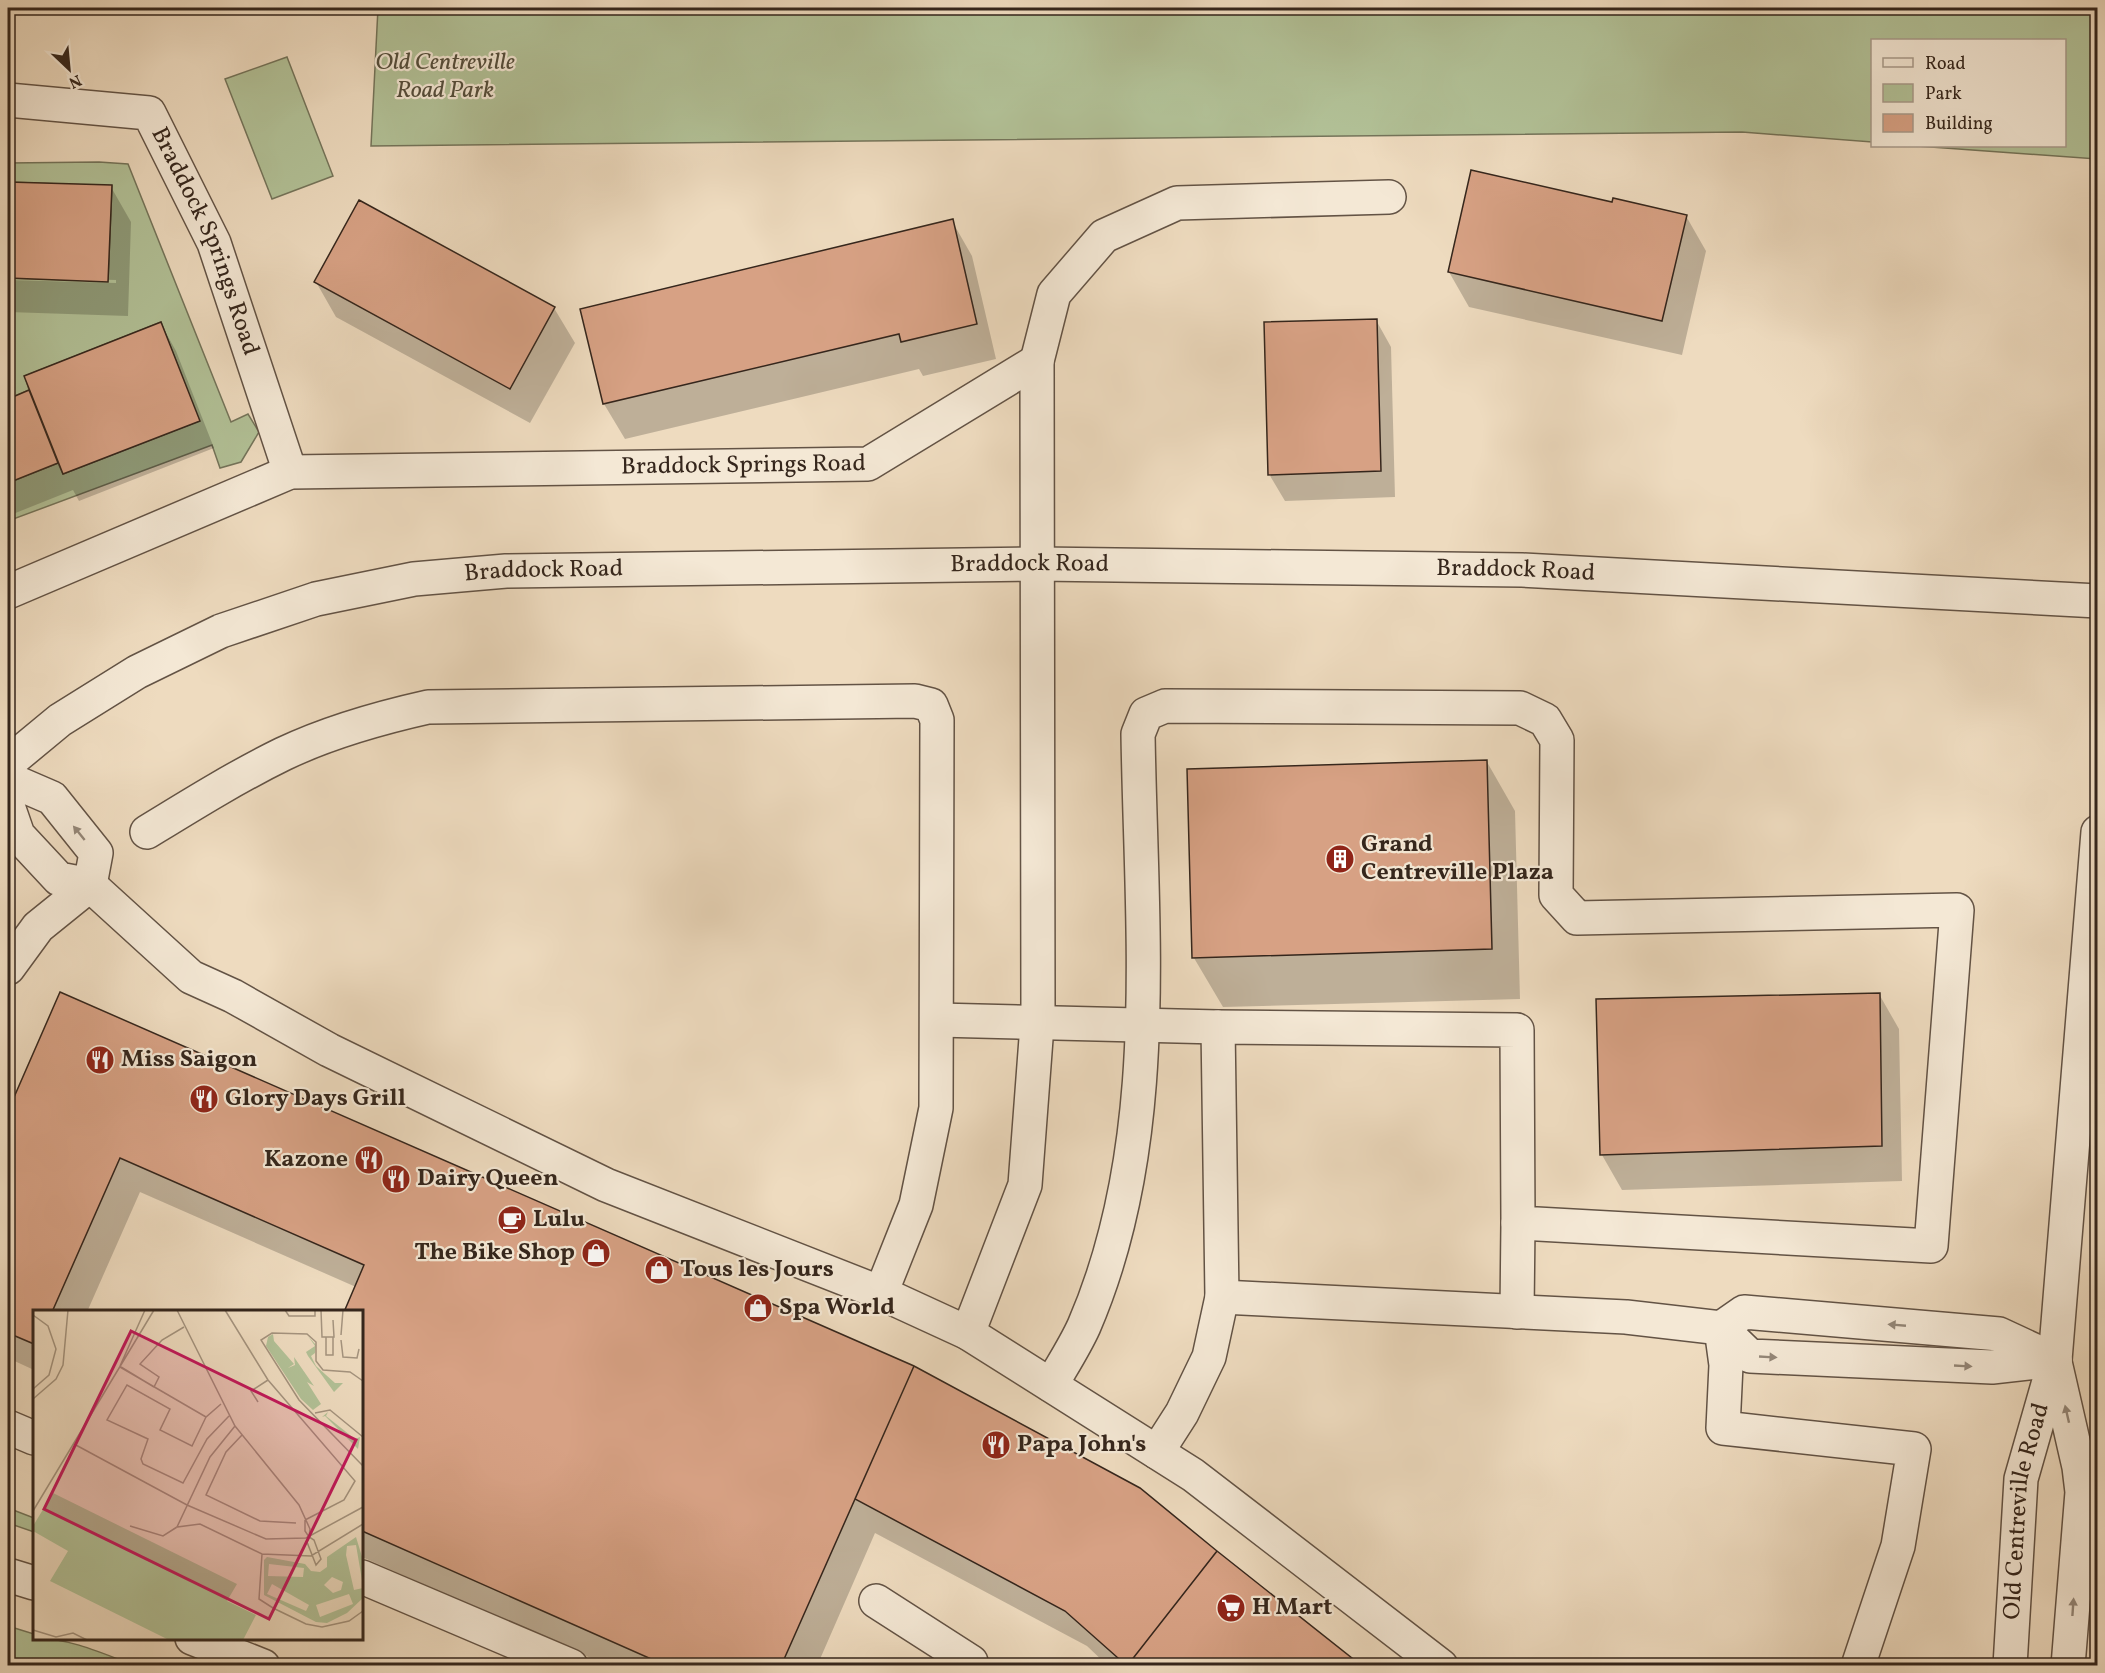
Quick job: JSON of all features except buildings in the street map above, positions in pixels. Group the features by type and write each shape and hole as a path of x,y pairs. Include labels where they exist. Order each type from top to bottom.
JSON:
{"street":[{"name":"Braddock Springs Road","path":"8,99 149,113 214,243 290,472"},
{"path":"968,1333 1025,1185 1038,1023 1037,361 1054,294 1104,236 1177,203 1389,197"},
{"name":"Braddock Springs Road","path":"8,592 290,472 868,464 1037,361"},
{"name":"Braddock Road","path":"8,763 60,720 137,672 221,632 316,599 414,579 506,571 1038,564 1522,570 2097,601"},
{"path":"147,832 231,781 285,753 384,717 428,706 915,701 931,705 937,720 936,1108 916,1205 881,1293"},
{"path":"1051,1385 1084,1327 1118,1225 1135,1136 1143,1025 1138,734 1146,714 1165,706 1520,708 1545,720 1557,740 1556,895 1577,918 1957,910 1931,1246 1518,1223"},
{"path":"8,779 52,798 96,853 90,885 38,927 8,969"},
{"path":"8,806 18,835 59,879 90,885 191,976 233,996 329,1050 606,1185 881,1293 968,1333 1193,1475 1441,1665"},
{"name":"Old Centreville Road","path":"2010,1665 2021,1479 2055,1360 2097,832"},
{"path":"938,1020 1218,1027 1517,1030 1517,1311"},
{"path":"1157,1452 1182,1413 1209,1358 1222,1297 1218,1027"},
{"path":"1222,1297 1626,1317 1721,1328 1750,1356 1992,1367 2055,1360"},
{"path":"1721,1328 1744,1312 1999,1334 2055,1360"},
{"path":"1721,1328 1726,1365 1723,1428 1914,1449 1898,1546 1857,1665"},
{"name":"Old Centreville Road","path":"2055,1360 2079,1467 2082,1492 2068,1665"},
{"path":"8,1427 33,1438"},
{"path":"8,1575 33,1582"},
{"path":"363,1577 571,1665"},
{"path":"876,1601 971,1662 969,1665"},
{"path":"197,1640 263,1665"}],"green space":[{"name":"Old Centreville Road Park","path":"378,8 2095,8 2091,66 2097,67 2097,159 1931,147 2066,147 2066,39 1871,39 1871,142 1742,132 371,146"},
{"path":"287,57 333,176 272,199 225,79"},
{"path":"8,163 128,164 231,422 248,414 259,432 241,462 220,468 212,445 8,521 8,483 58,463 63,474 199,421 161,322 25,376 29,390 8,399 8,278 108,281 112,186 8,182"},
{"path":"8,1508 33,1518 33,1532 8,1523"},
{"path":"8,1626 33,1634 33,1640 73,1643 133,1665 8,1665"}],"place":[{"name":"Grand Centreville Plaza","path":"1340,859"},
{"name":"Miss Saigon","path":"100,1060"},
{"name":"Glory Days Grill","path":"204,1099"},
{"name":"Kazone","path":"369,1160"},
{"name":"Dairy Queen","path":"396,1179"},
{"name":"Lulu","path":"512,1220"},
{"name":"The Bike Shop","path":"596,1253"},
{"name":"Tous les Jours","path":"659,1270"},
{"name":"Spa World","path":"758,1308"},
{"name":"Papa John's","path":"996,1445"},
{"name":"H Mart","path":"1231,1608"}]}
